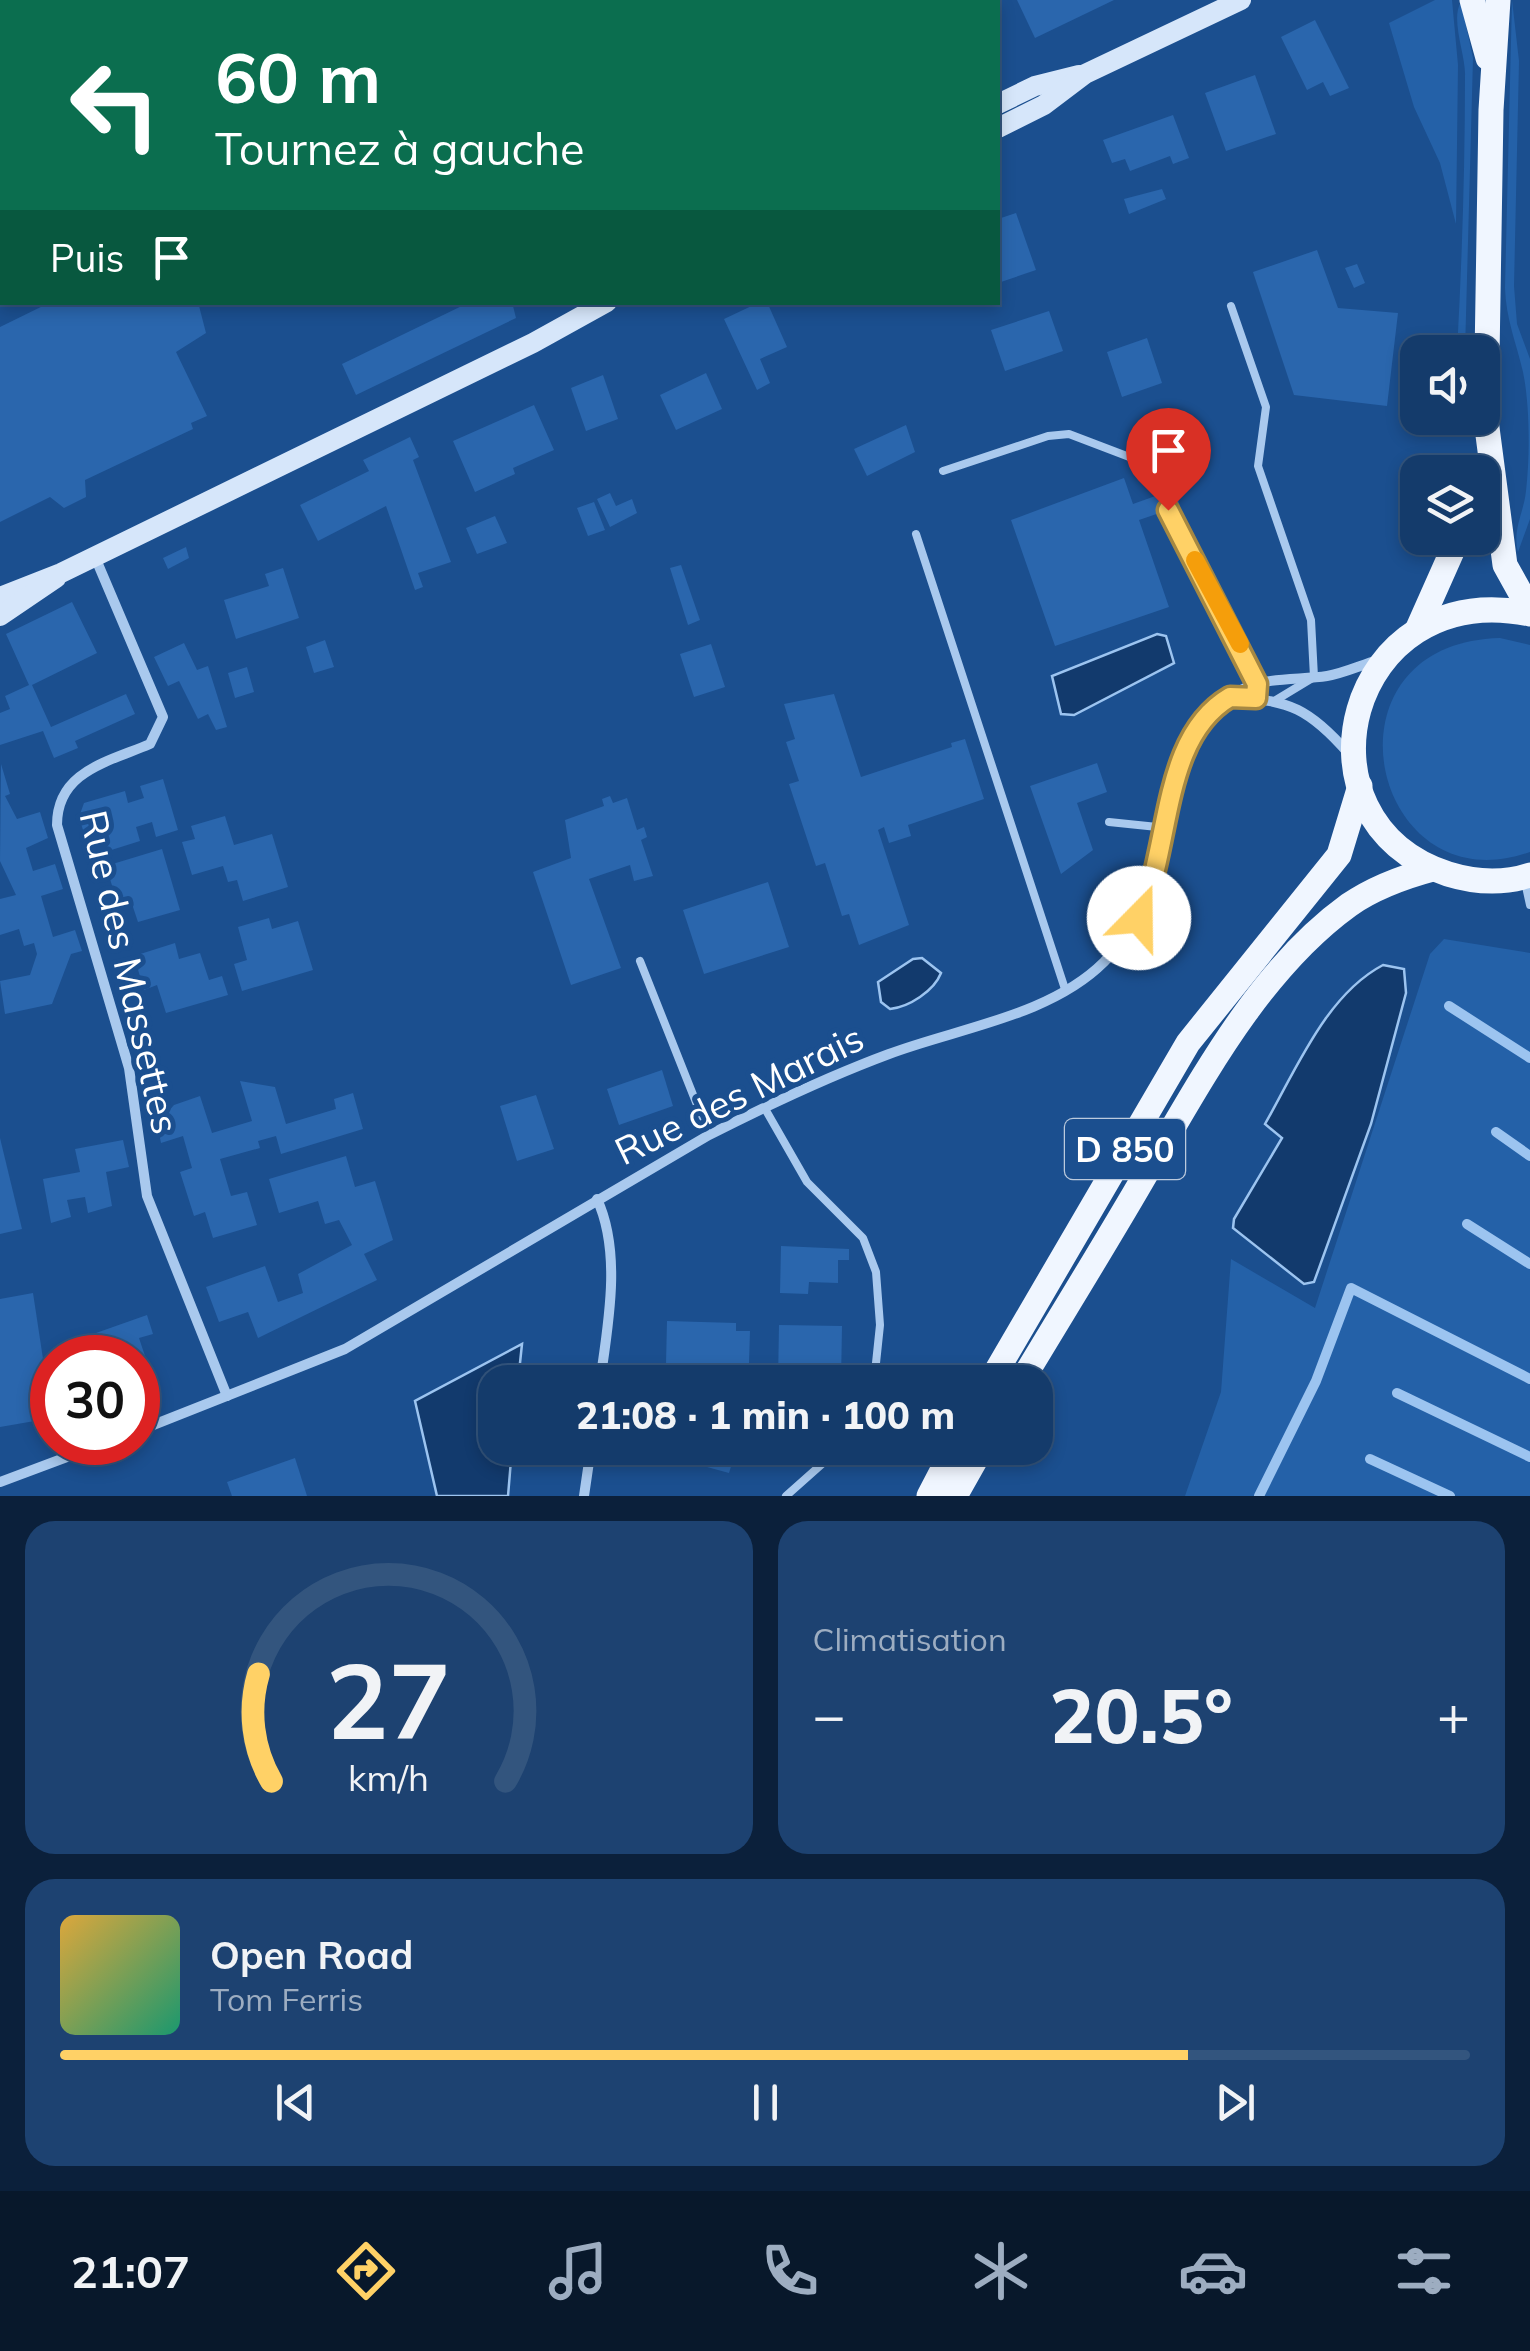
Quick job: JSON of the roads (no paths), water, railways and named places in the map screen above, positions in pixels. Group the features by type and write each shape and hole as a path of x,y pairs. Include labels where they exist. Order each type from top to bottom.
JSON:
{"main road":[{"path":"1000,127 1044,105 1086,74 1241,0"},
{"path":"1472,0 1492,72"},
{"path":"1487,335 1492,72 1498,0"},
{"path":"1000,103 1035,86 1086,74"},
{"path":"0,597 61,573 534,343 601,305"},
{"path":"1488,435 1506,566 1530,612"},
{"path":"1418,628 1450,555"},
{"path":"0,616 48,587 61,573"},
{"path":"1527,876 1493,882 1433,869 1388,836 1360,786 1354,759 1359,706 1384,659 1418,628 1474,608 1530,612"},
{"name":"D 850","path":"1000,1365 1188,1043 1339,856 1360,786"},
{"name":"D 850","path":"1031,1365 1196,1086 1254,1004 1348,906 1402,877 1433,869"},
{"path":"928,1496 945,1465"},
{"path":"955,1496 972,1465"}],"street":[{"name":"Rue des Massettes","path":"94,556 162,717 150,744 76,776 57,806 57,824 129,1068 147,1196 227,1396"},
{"name":"Rue des Marais","path":"160,1422 344,1349 708,1134 764,1107 819,1081 1065,989 1104,962 1139,918 1155,885 1186,748 1206,716 1230,697 1257,684 1314,677 1384,659"},
{"path":"1230,697 1276,700 1318,720 1354,759"},
{"path":"597,1199 608,1238 610,1317 603,1365"},
{"path":"0,1482 45,1465"},
{"path":"584,1496 589,1465"}],"lane":[{"path":"1231,306 1266,407 1258,466 1311,620 1314,677 1276,700"},
{"path":"942,471 1048,436 1070,434 1132,458 1160,494"},
{"path":"1168,510 1257,684 1256,698"},
{"path":"916,534 1065,989"},
{"path":"1109,822 1167,828"},
{"path":"1527,876 1530,906"},
{"path":"640,961 708,1134"},
{"path":"764,1107 807,1182 864,1238 876,1272 880,1325 876,1365"},
{"path":"786,1496 821,1465"}],"waterway":[{"path":"1449,1006 1530,1058"},
{"path":"1496,1132 1530,1156"},
{"path":"1467,1224 1530,1264"},
{"path":"1259,1496 1316,1381 1351,1288 1530,1379"},
{"path":"1397,1393 1530,1457"},
{"path":"1370,1459 1450,1496"}]}
